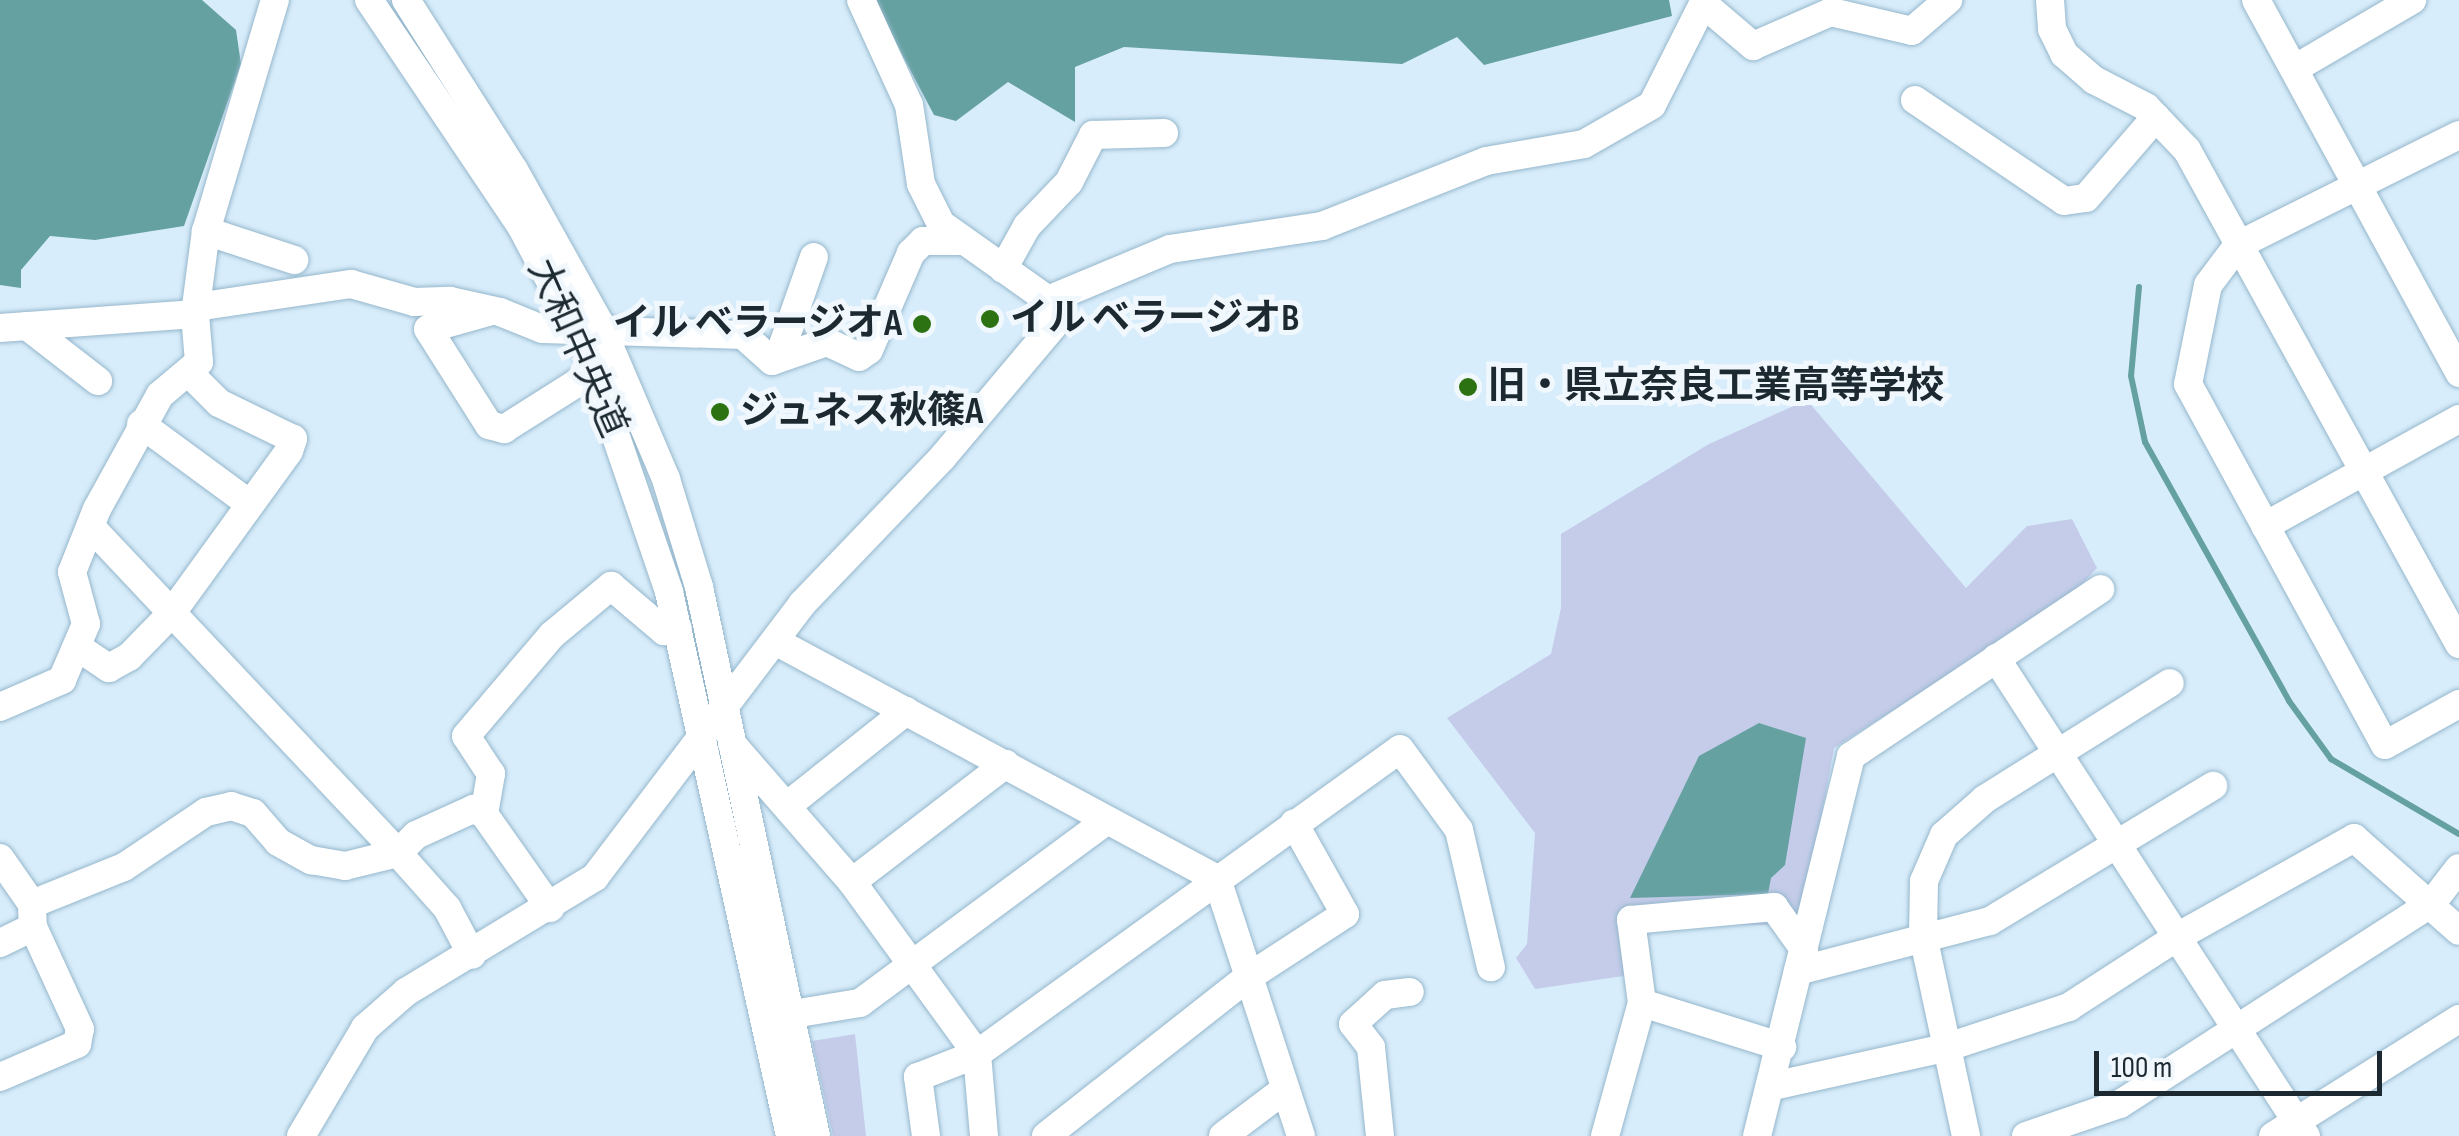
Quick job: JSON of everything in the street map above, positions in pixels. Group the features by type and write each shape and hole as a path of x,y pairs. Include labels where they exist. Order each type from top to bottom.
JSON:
{"street":[{"path":"0,707 62,680 79,648 86,624 72,572 90,527 142,424 171,382 199,362 195,314 206,231 275,0"},
{"name":"大和中央道","path":"369,0 478,157 590,331 594,372 678,628 699,735 777,1016"},
{"name":"大和中央道","path":"406,0 514,170 666,479 700,587 745,800 777,1016"},
{"path":"301,1136 365,1028 406,992 550,908 595,877 724,701 1052,326 1048,300 958,241 941,224 922,184 909,106 862,0"},
{"path":"1048,300 1170,250 1322,226 1486,161 1584,144 1652,105 1705,3 1753,46 1831,12 1912,30 1948,0"},
{"path":"2050,0 2052,29 2064,54 2156,117 2186,150 2459,644"},
{"path":"2256,0 2459,374"},
{"path":"2294,68 2409,1"},
{"path":"1915,100 2064,200 2086,198 2156,117"},
{"path":"1002,269 1028,226 1069,182 1093,135 1164,132"},
{"path":"2459,135 2238,245 2208,286 2188,384 2385,745 2459,704"},
{"path":"206,231 294,260"},
{"path":"14,327 195,314 203,306 351,284 414,302 450,300 494,310 542,328 743,335 772,361 827,342 859,357 868,350 911,253 923,241 958,241"},
{"path":"789,354 784,342 814,257"},
{"path":"494,310 428,329 489,425 504,429 594,372"},
{"path":"14,327 98,381"},
{"path":"79,648 109,668 171,614 293,439 219,404 188,372"},
{"path":"2264,526 2459,420"},
{"path":"142,424 250,504"},
{"path":"90,527 398,853 447,908 472,954"},
{"path":"484,814 490,774 466,736 552,635 612,586 664,631 678,628"},
{"path":"1757,1136 1773,1086 1852,756 2100,589"},
{"path":"775,641 1217,879 1301,1136"},
{"path":"1996,658 2237,1029 2292,1131 2459,1020"},
{"path":"1966,1136 1944,1048 1923,935 1924,881 1944,835 1985,799 2170,683"},
{"path":"788,805 906,712"},
{"path":"731,743 770,783 852,882 977,1054 984,1136"},
{"path":"926,1136 918,1077 977,1054 1400,749 1459,830 1490,967"},
{"path":"852,882 1006,764"},
{"path":"745,800 754,784 770,783"},
{"path":"1801,960 1990,921 2213,786"},
{"path":"0,943 32,916 124,867 206,812 231,806 252,813 278,842 311,860 346,866 398,853 416,835 473,809 484,814 550,908"},
{"path":"777,1016 860,1004 914,968 1106,820"},
{"path":"1046,1136 1247,978 1346,914 1294,823"},
{"path":"1773,1086 1944,1048 2070,1006 2177,936 2354,838 2432,903 2459,932"},
{"path":"0,858 32,916 80,1029 77,1044 0,1077"},
{"path":"2026,1136 2120,1104 2432,903 2459,868"},
{"path":"1605,1136 1642,1002 1630,920 1774,906 1801,960"},
{"path":"1380,1136 1372,1047 1353,1024 1385,995 1410,992"},
{"path":"1642,1002 1782,1047"},
{"path":"777,1016 790,1136"},
{"path":"777,1016 816,1136"},
{"path":"1223,1136 1284,1090"}],"shaded area":[{"path":"0,0 202,0 236,30 241,64 184,226 95,240 50,236 21,270 21,288 0,285"},
{"path":"873,0 1669,0 1672,16 1484,65 1457,37 1402,64 1124,47 1075,67 1075,122 1008,82 956,121 934,115"},
{"path":"1807,400 1966,588 2027,526 2072,519 2097,568 2073,594 1834,748 1801,925 1647,925 1651,972 1535,989 1516,958 1527,944 1535,833 1447,718 1551,654 1561,608 1561,534 1709,444"},
{"path":"1759,723 1806,738 1785,865 1771,878 1768,894 1630,898 1699,756"},
{"path":"855,1034 866,1136 833,1136 812,1041"}],"waterway":[{"path":"2139,287 2131,376 2145,442 2289,701 2331,759 2459,834"}],"place":[{"name":"イル ベラージオB","path":"990,319"},
{"name":"イル ベラージオA","path":"922,324"},
{"name":"旧・県立奈良工業高等学校","path":"1468,387"},
{"name":"ジュネス秋篠A","path":"720,412"}]}
